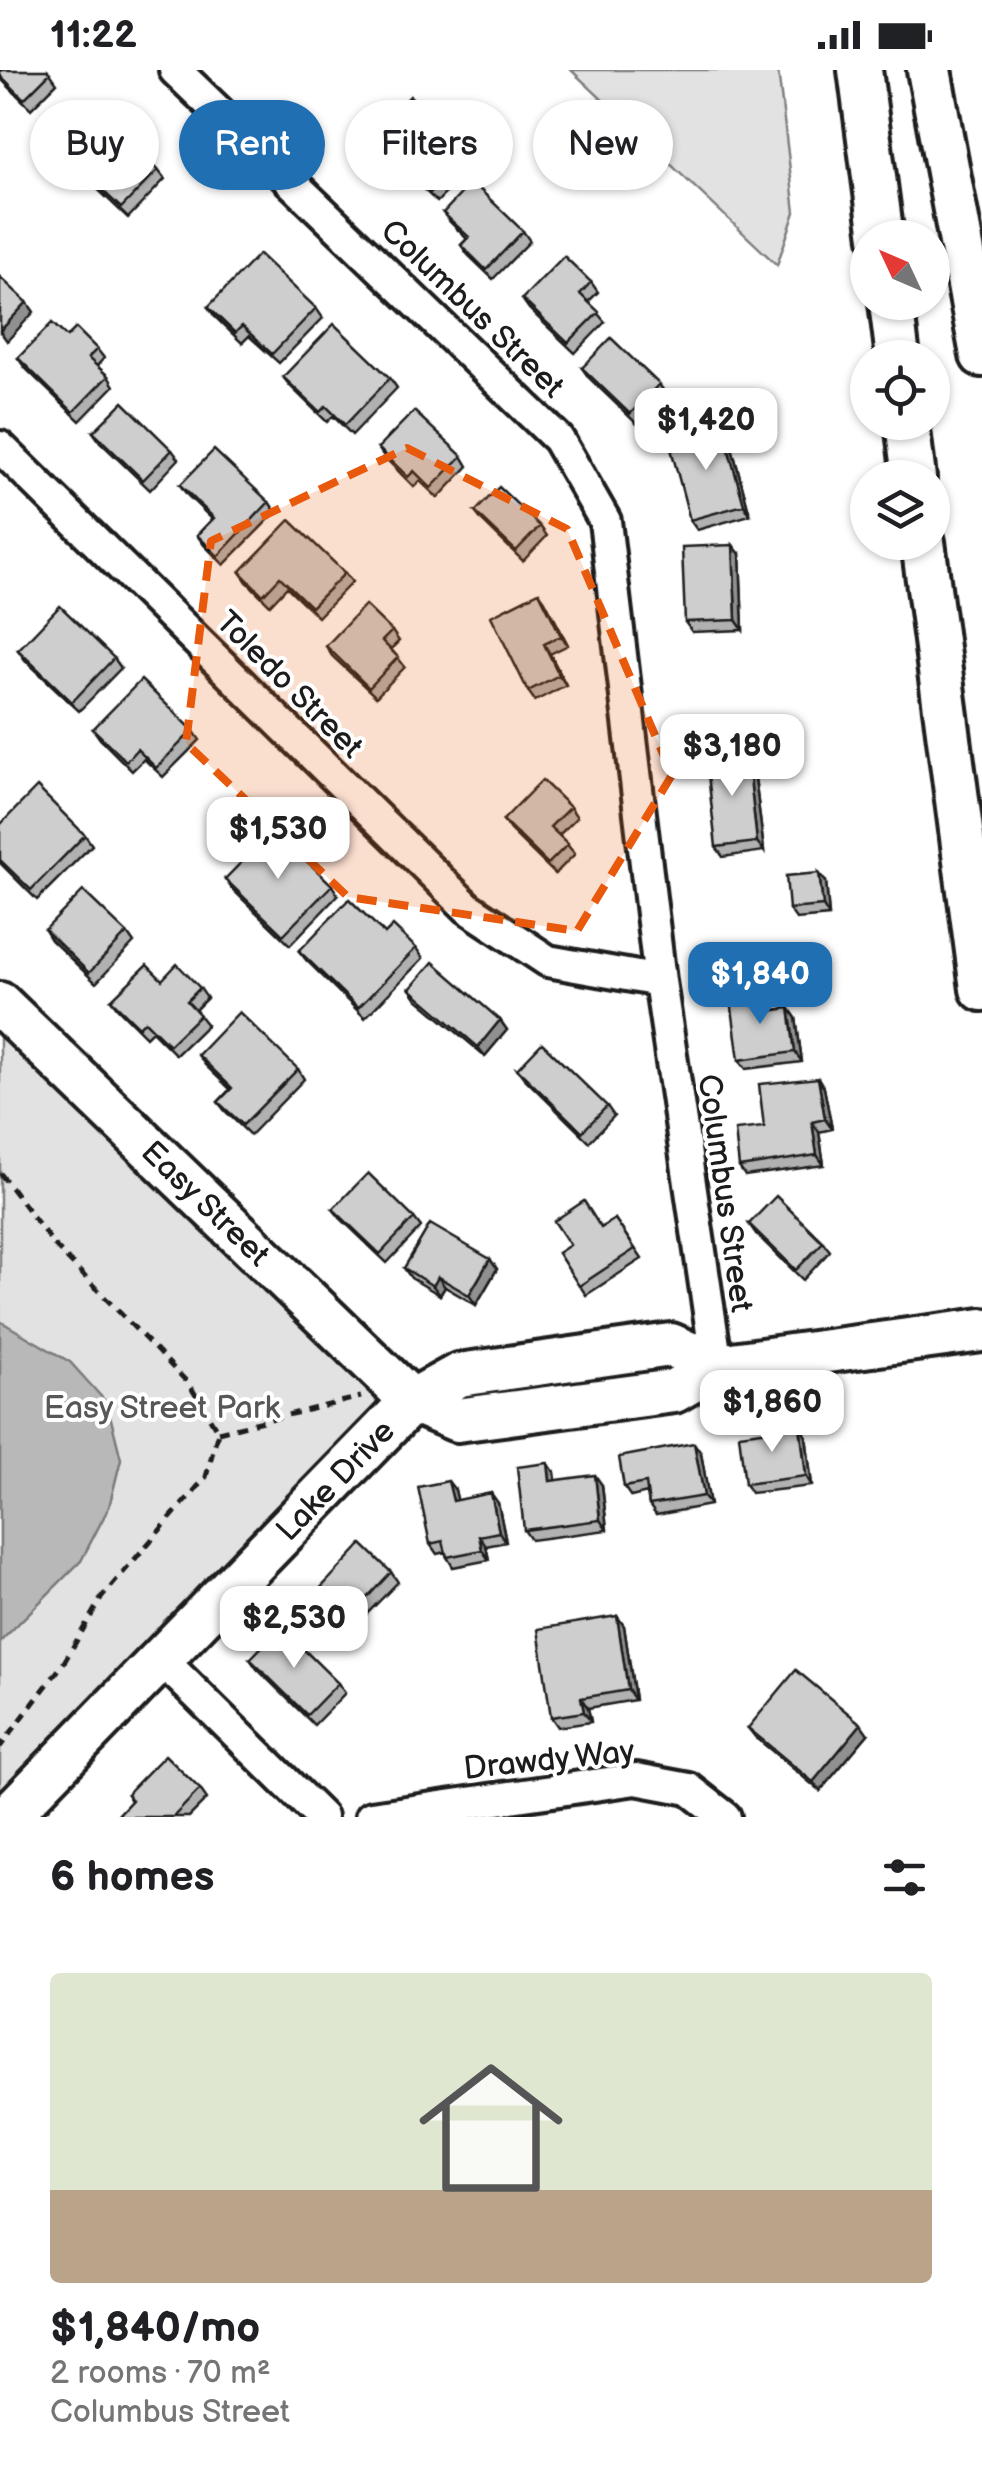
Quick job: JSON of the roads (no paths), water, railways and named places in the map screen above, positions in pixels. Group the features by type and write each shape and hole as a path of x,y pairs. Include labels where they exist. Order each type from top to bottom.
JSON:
{"street":[{"name":"Columbus Street","path":"175,70 558,439 605,521 660,981 717,1366"},
{"path":"860,70 880,220"},
{"path":"929,70 982,355"},
{"name":"Toledo Street","path":"0,447 468,908 548,960 660,981"},
{"path":"924,560 982,989"},
{"name":"Easy Street","path":"0,1004 393,1397 457,1420 674,1391 717,1366 982,1330"},
{"name":"Lake Drive","path":"7,1817 161,1659 393,1397"},
{"path":"161,1659 321,1817"},
{"name":"Drawdy Way","path":"371,1817 636,1779 689,1789 725,1817"}],"park label":[{"name":"Easy Street Park","path":"162,1407"}]}
